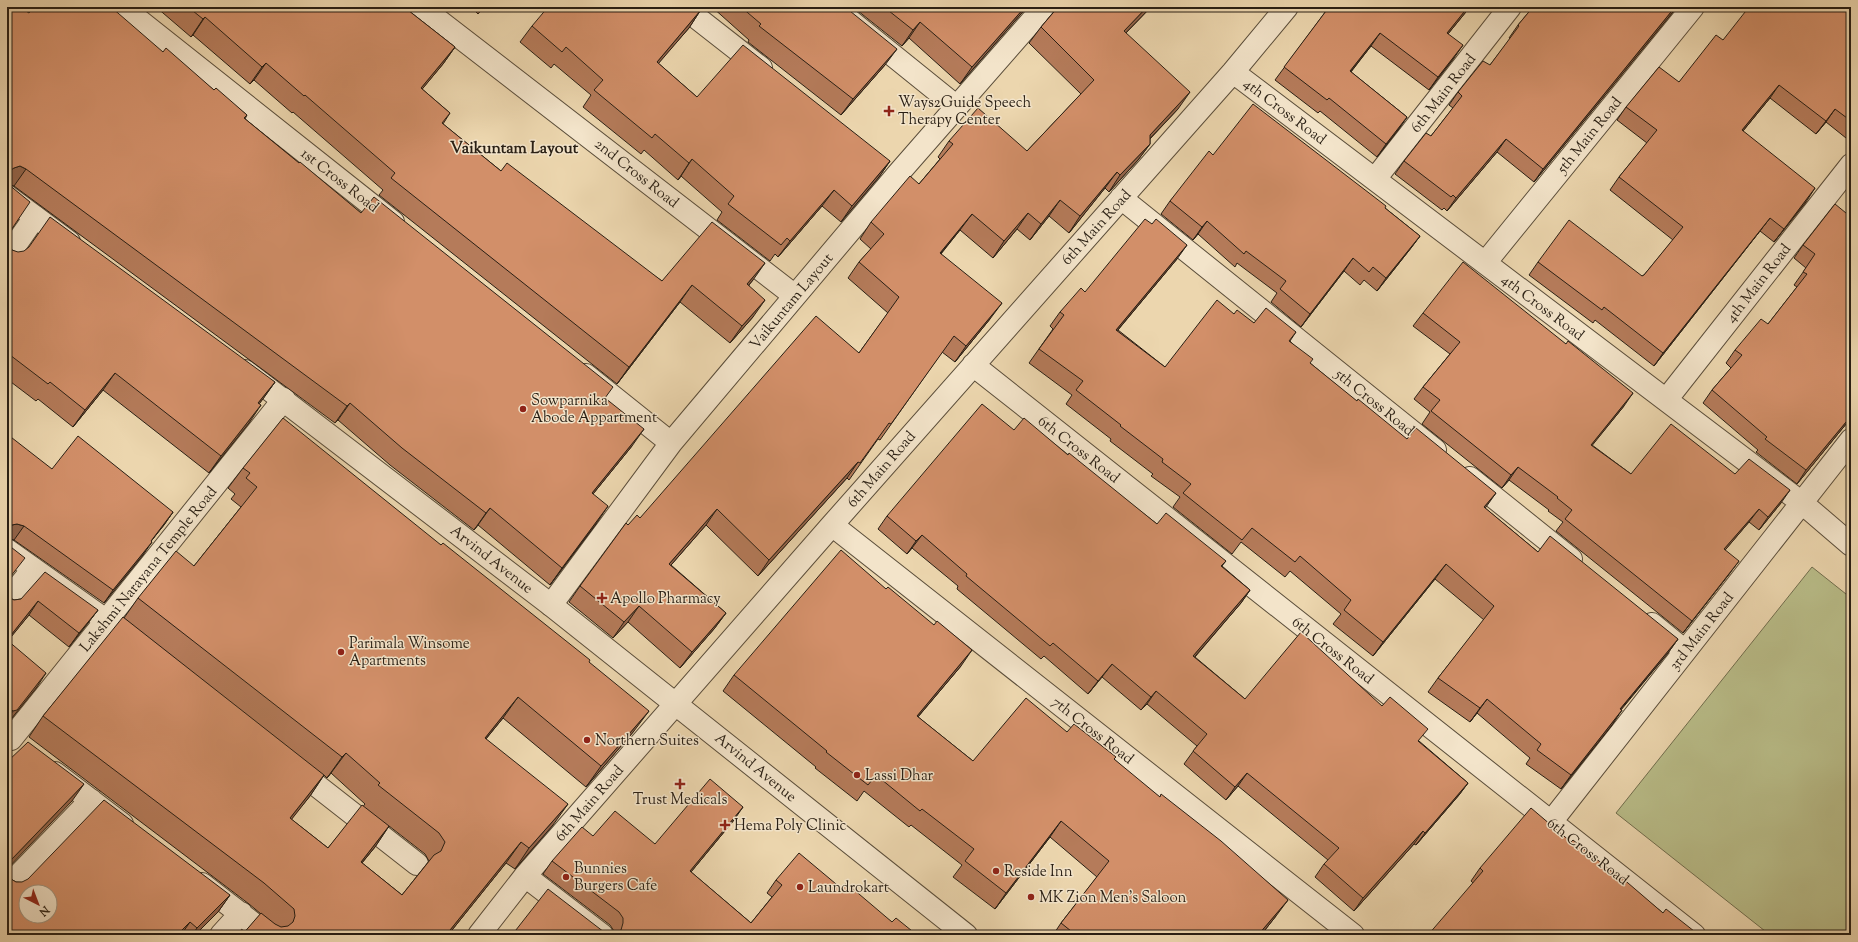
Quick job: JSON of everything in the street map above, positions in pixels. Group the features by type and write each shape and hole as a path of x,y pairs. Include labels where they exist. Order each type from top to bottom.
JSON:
{"street":[{"name":"1st Cross Road","path":"122,7 409,235"},
{"name":"2nd Cross Road","path":"422,7 795,296"},
{"path":"683,7 775,79"},
{"path":"833,7 957,107"},
{"name":"Vaikuntam Layout","path":"550,605 671,443 897,175 1044,7"},
{"name":"6th Main Road","path":"479,935 525,876 973,365 1234,72 1287,7"},
{"name":"6th Main Road","path":"1375,179 1510,7"},
{"name":"5th Main Road","path":"1485,262 1693,7"},
{"name":"4th Cross Road","path":"1234,72 1802,503 1851,545"},
{"path":"879,161 897,175"},
{"name":"4th Main Road","path":"1666,400 1851,165"},
{"path":"7,196 86,254"},
{"name":"5th Cross Road","path":"1121,198 1586,572"},
{"path":"7,256 35,217"},
{"name":"Arvind Avenue","path":"227,357 284,399 676,703 966,935"},
{"path":"572,364 671,443"},
{"name":"6th Cross Road","path":"973,365 1694,935"},
{"name":"Lakshmi Narayana Temple Road","path":"9,737 107,620 284,399"},
{"name":"3rd Main Road","path":"1551,822 1851,440"},
{"name":"7th Cross Road","path":"832,525 1353,935"},
{"path":"7,550 107,620 156,659"},
{"path":"7,601 33,569"},
{"path":"1636,611 1685,651"},
{"path":"9,737 141,838"},
{"path":"280,757 417,864"},
{"path":"7,887 91,800"},
{"path":"184,870 268,935"},
{"path":"525,876 602,935"},
{"path":"221,935 241,913"}],"green space":[{"path":"1812,567 1851,598 1851,935 1770,935 1616,813"}],"building":[{"path":"7,7 20,7 29,13 34,7 111,7 163,52 166,48 214,90 216,88 247,115 244,118 361,213 374,197 613,387 605,398 644,429 592,493 608,506 562,568 490,508 486,513 402,448 350,403 347,406 26,169 20,166 14,168 9,171 7,177 7,150 11,145 7,141"},
{"path":"188,7 404,7 455,47 421,88 450,113 442,123 501,171 507,163 662,281 712,222 765,263 747,284 765,300 742,326 692,285 629,367 391,178 395,173 266,63 262,67 205,17 203,19"},
{"path":"548,7 695,7 700,11 657,62 697,97 743,45 890,161 852,206 834,190 790,241 787,238 781,245 728,204 734,196 692,159 689,163 655,134 652,138 594,90 603,80 566,47 562,52 532,26"},
{"path":"741,7 845,7 897,49 853,99 759,26 761,24"},
{"path":"884,7 1025,7 972,67 920,22 913,30"},
{"path":"1058,7 1147,7 1124,31 1190,92 1150,135 1150,144 1120,175 1117,172 1080,216 1060,200 1041,224 1028,213 1004,241 972,214 940,253 1002,303 966,346 954,336 891,424 889,423 860,463 858,462 769,560 717,509 669,564 726,613 692,652 639,606 624,622 580,586 626,523 628,525 637,515 640,518 816,316 859,353 899,297 859,262 884,234 871,222 910,176 919,184 953,144 949,141 978,108 1027,151 1094,80 1041,27"},
{"path":"1329,7 1468,7 1447,33 1463,45 1438,77 1380,33 1350,71 1407,117 1386,144 1329,98 1327,100 1284,67"},
{"path":"1533,7 1675,7 1543,169 1506,139 1456,198 1453,195 1451,197 1404,161 1426,133 1431,136 1462,96 1458,92 1483,61 1490,65 1519,26 1518,25"},
{"path":"1749,7 1851,7 1851,121 1835,109 1826,121 1779,85 1742,130 1815,188 1784,229 1770,218 1663,353 1604,307 1602,310 1538,262 1569,220 1642,276 1644,275 1683,227 1619,177 1657,130 1626,107 1659,67 1679,82 1716,35 1723,40"},
{"path":"1253,104 1386,206 1385,208 1420,236 1386,278 1373,267 1369,272 1353,258 1310,314 1280,289 1286,281 1246,251 1244,254 1207,221 1202,227 1170,201 1209,151 1213,155"},
{"path":"7,180 8,184 30,202 7,238"},
{"path":"1835,204 1846,213 1851,207 1851,416 1806,470 1765,439 1767,437 1712,390 1742,355 1735,350 1761,319 1768,324 1807,274 1803,272 1815,254 1803,245"},
{"path":"50,217 275,382 258,403 261,405 221,456 115,373 85,410 50,382 48,384 10,355 7,358 7,242 12,250 18,252 24,251 29,247"},
{"path":"1145,219 1152,224 1156,219 1187,245 1116,330 1165,367 1217,300 1234,314 1237,310 1254,323 1266,308 1296,332 1289,341 1313,359 1310,363 1357,401 1358,399 1407,439 1416,428 1496,493 1484,507 1538,552 1550,536 1678,639 1620,709 1622,710 1571,775 1537,750 1541,744 1487,699 1480,708 1438,678 1494,606 1446,564 1383,642 1344,610 1351,600 1300,556 1295,562 1252,528 1242,540 1183,493 1191,484 1162,462 1163,459 1076,390 1083,381 1039,349 1064,315 1060,312 1081,288 1085,292"},
{"path":"1463,262 1566,344 1568,341 1633,393 1591,445 1631,474 1671,424 1735,474 1749,459 1790,490 1768,517 1759,509 1724,549 1739,561 1692,621 1565,519 1572,510 1557,498 1558,497 1518,467 1511,475 1431,411 1440,400 1423,387 1460,342 1423,313"},
{"path":"982,404 1014,430 1024,418 1068,455 1069,453 1157,524 1166,513 1226,561 1221,566 1250,590 1193,656 1245,699 1301,632 1382,706 1390,697 1428,729 1418,741 1468,783 1425,833 1423,831 1363,898 1324,864 1339,848 1247,773 1235,787 1193,751 1207,734 1156,691 1151,697 1112,664 1098,681 1053,643 1050,646 966,576 967,574 922,535 916,541 887,516"},
{"path":"283,418 441,545 443,543 590,660 589,662 649,711 601,766 518,697 485,738 568,804 529,848 521,842 446,935 242,935 261,913 281,927 288,926 293,922 295,916 294,909 264,883 43,716 123,617 324,775 290,818 328,848 362,805 389,826 361,862 402,895 434,855 441,851 445,842 439,833 378,785 380,783 346,753 342,757 138,598 176,551 194,566 257,487 246,478 250,473 243,468"},
{"path":"7,434 52,469 78,436 173,512 151,541 152,542 113,590 24,526 17,524 12,525 7,529"},
{"path":"7,544 25,558 7,581"},
{"path":"841,550 886,589 888,587 934,625 937,621 972,650 917,716 973,761 1026,698 1067,732 1074,724 1116,757 1114,759 1160,797 1161,794 1221,841 1288,900 1258,935 1076,935 1061,923 1109,861 1061,821 1006,893 965,861 974,849 922,809 920,811 876,775 868,785 734,675"},
{"path":"45,572 98,610 79,633 38,601 7,640 7,595 14,600 21,599"},
{"path":"7,640 46,673 17,710 13,711 7,705"},
{"path":"28,742 84,784 10,861 7,866 7,762"},
{"path":"710,779 743,807 690,871 751,923 782,885 776,880 799,853 842,889 846,883 892,922 896,918 917,935 512,935 548,889 604,932 615,934 621,930 623,918 619,912 552,861 582,827 593,836 615,811 655,844"},
{"path":"104,800 230,895 197,928 190,922 177,935 7,935 7,873 11,879 16,882 22,882 28,879"},
{"path":"1531,808 1571,842 1573,840 1620,878 1621,877 1663,913 1666,909 1699,935 1428,935 1483,871 1480,868"},
{"path":"1352,931 1357,935 1349,935"}],"place":[{"name":"Ways2Guide Speech Therapy Center","path":"889,111"},
{"name":"Sowparnika Abode Appartment","path":"523,409"},
{"name":"Apollo Pharmacy","path":"602,598"},
{"name":"Parimala Winsome Apartments","path":"341,652"},
{"name":"Northern Suites","path":"587,740"},
{"name":"Lassi Dhar","path":"857,775"},
{"name":"Trust Medicals","path":"680,784"},
{"name":"Hema Poly Clinic","path":"725,825"},
{"name":"Reside Inn","path":"996,871"},
{"name":"Bunnies Burgers Cafe","path":"566,877"},
{"name":"Laundrokart","path":"800,887"},
{"name":"MK Zion Men’s Saloon","path":"1031,897"}],"district":[{"name":"Vaikuntam Layout","path":"514,147"}]}
